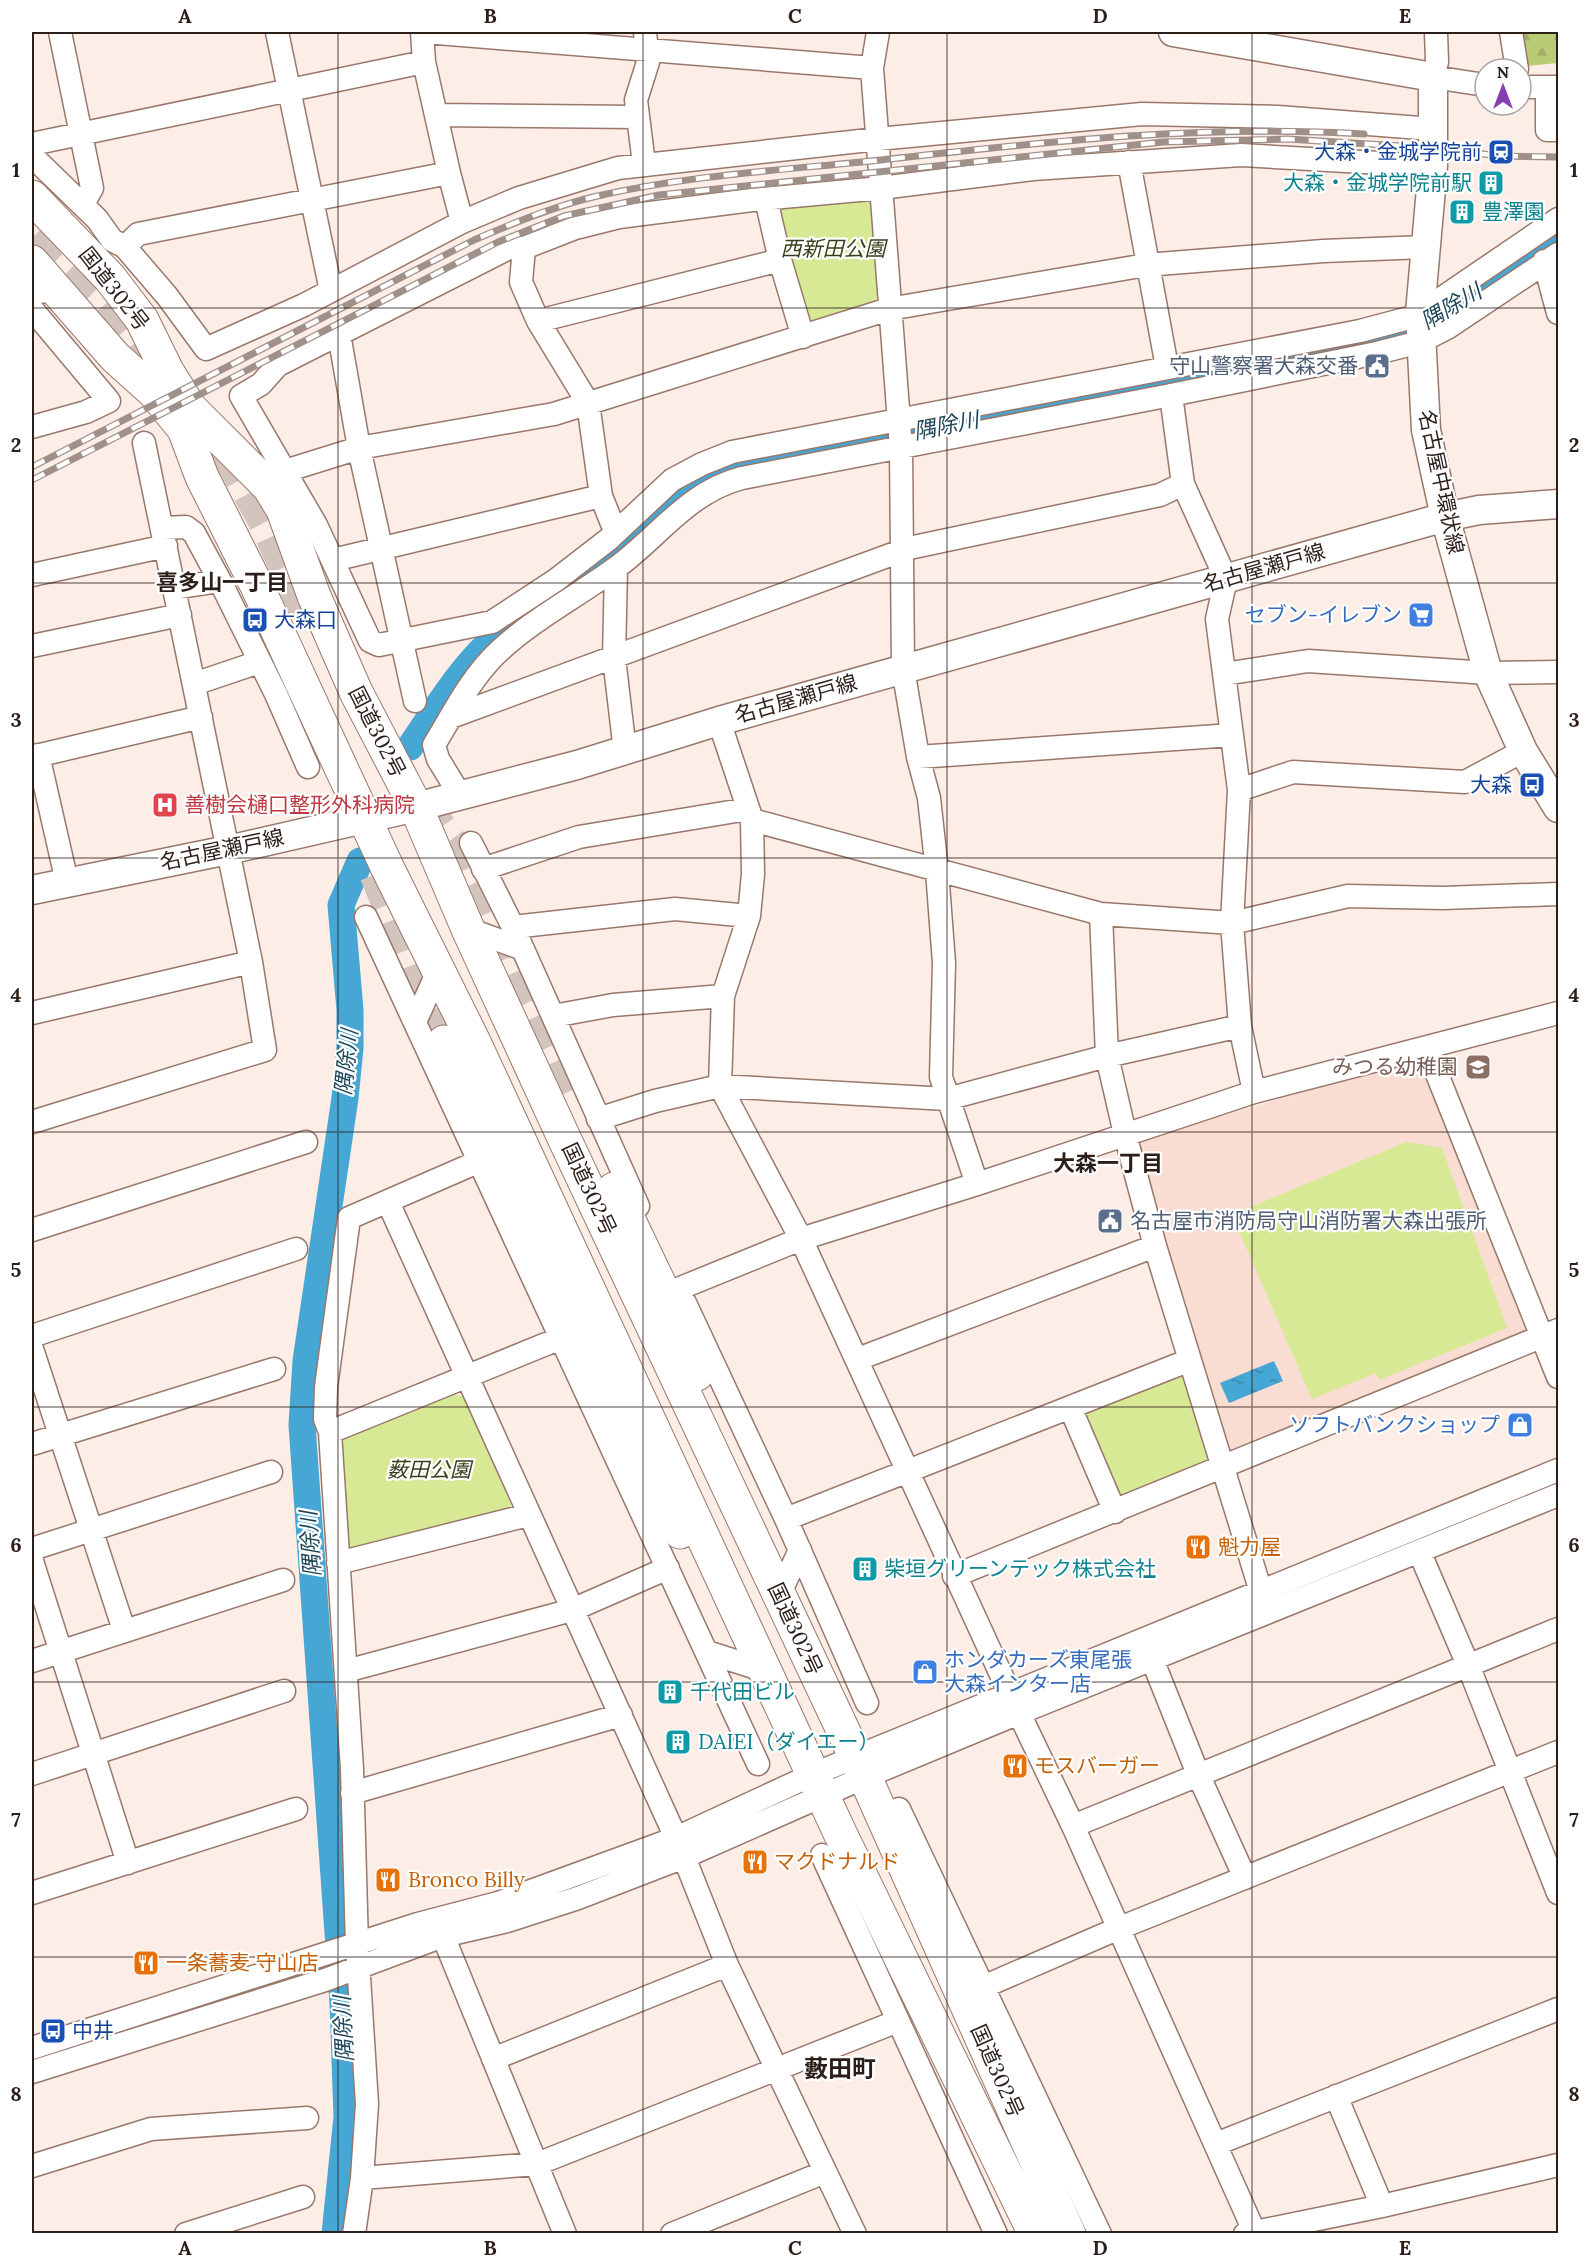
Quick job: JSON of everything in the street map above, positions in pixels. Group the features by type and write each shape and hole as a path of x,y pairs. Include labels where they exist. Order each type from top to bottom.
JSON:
{"highway":[{"name":"国道302号","path":"32,197 110,278 142,320 167,371 190,408 269,487 282,510 331,637 416,807 468,929 860,1768 914,1862 973,1992 1069,2234"},
{"name":"国道302号","path":"32,262 45,292 154,392 184,429 291,693 365,819 439,969 677,1478 763,1670 897,1950 912,2016 1035,2234"},
{"path":"444,1042 645,1470 763,1670"},
{"path":"570,1098 669,1304 720,1430 779,1595"}],"main road":[{"path":"1173,32 1433,77"},
{"name":"名古屋中環状線","path":"1433,77 1433,166 1420,327 1426,430 1445,517 1488,673 1523,751 1558,808"},
{"name":"名古屋瀬戸線","path":"32,890 228,850 416,807 625,751 719,721 1445,517 1479,510 1558,504"}],"street":[{"path":"60,32 92,188 83,204"},
{"path":"277,32 330,291"},
{"path":"462,222 424,62 424,32 645,40 872,68"},
{"path":"878,32 872,68 901,448 903,669 918,758 930,798 938,871 944,963 941,1077 977,1184"},
{"path":"1436,32 1437,62 1433,77 1473,83"},
{"path":"1511,32 1515,57"},
{"path":"644,164 636,100 648,62 645,40"},
{"path":"32,144 80,132 424,62"},
{"path":"1533,87 1553,87 1547,130 1558,130"},
{"path":"32,156 83,204 167,296 206,349 330,291 462,222 519,198 579,178 644,164 1142,114 1278,117 1433,129"},
{"path":"436,115 638,117"},
{"path":"1433,166 1241,155 1129,162 1033,169 619,218 575,228 524,248 509,248 278,365 261,384 241,396 333,560 370,642 379,645 492,622 556,580 609,539 672,480 702,464 732,452 1360,331 1409,318 1420,327 1447,328 1551,257 1558,313"},
{"path":"1129,162 1146,265 1167,367"},
{"path":"118,244 138,234 449,172"},
{"path":"766,199 780,260 803,337"},
{"path":"460,795 438,759 434,745 468,685 512,639 616,568 684,507 729,481 1377,353 1420,327 1558,219"},
{"path":"110,278 118,244"},
{"path":"285,471 359,448 554,414 890,309 1146,265 1323,251 1425,247"},
{"path":"524,248 521,282 538,321 588,403 601,496 615,531"},
{"path":"538,321 780,260"},
{"path":"32,309 41,334 101,397 109,401 99,407 32,428"},
{"path":"339,334 359,448 383,546 415,701"},
{"path":"101,397 124,383"},
{"path":"1171,395 1183,484 1226,579 1217,619 1239,790 1232,923 1240,1026 1254,1092"},
{"path":"32,1122 265,1050 251,962 144,442"},
{"path":"451,717 901,551 1160,495 1183,484"},
{"path":"333,560 383,546 601,496"},
{"path":"32,575 165,537 186,527 194,533 260,662 291,693 308,767"},
{"path":"616,568 614,658 625,751"},
{"path":"174,588 220,581"},
{"path":"32,646 180,615"},
{"path":"1224,674 1308,661 1488,673 1558,672"},
{"path":"194,684 260,662"},
{"path":"67,882 35,756 201,717"},
{"path":"719,721 750,814 753,874 748,916 723,996 720,1086 801,1239 858,1359 954,1576 1073,1826 1117,1929 1216,2144 1250,2233 1382,2206 1558,2165"},
{"path":"918,758 1232,735"},
{"path":"1239,790 1293,772 1465,783 1523,751"},
{"path":"483,869 579,837 750,814 938,871 1101,914 1232,923 1348,896 1443,898 1558,894"},
{"path":"471,843 513,927 598,1119 786,1519 867,1703"},
{"path":"513,927 675,909 748,916"},
{"path":"1101,914 1107,1056 1125,1134 1155,1246 1264,1602"},
{"path":"366,917 758,1764"},
{"path":"468,929 523,949"},
{"path":"32,1013 251,962"},
{"path":"415,1022 439,969"},
{"path":"553,1016 613,1005 723,996"},
{"path":"678,1289 801,1239 977,1184 1254,1092 1427,1049 1558,1013"},
{"path":"598,1119 655,1101 720,1086 947,1099 1107,1056 1240,1026"},
{"path":"1427,1049 1551,1334 1558,1377"},
{"path":"32,1230 306,1142"},
{"path":"354,2234 362,2178 367,2104 357,1945 346,1671 330,1432 326,1419 326,1387 349,1218 480,1161"},
{"path":"388,1202 528,1515 621,1715 680,1848 727,1965 855,2234"},
{"path":"858,1359 1155,1246"},
{"path":"32,1336 296,1249"},
{"path":"954,1576 1551,1334"},
{"path":"330,1432 561,1338"},
{"path":"32,1350 58,1436 124,1630"},
{"path":"786,1519 1190,1360"},
{"path":"32,1444 274,1369"},
{"path":"1070,1407 1115,1512"},
{"path":"32,2072 325,1980 443,1936 507,1921 578,1898 680,1848 860,1768 1264,1602 1558,1470"},
{"path":"32,1549 271,1472"},
{"path":"1015,1704 1152,1659 1264,1602 1419,1551 1558,1495"},
{"path":"338,1563 528,1515"},
{"path":"779,1595 800,1550"},
{"path":"1419,1551 1511,1770 1558,1893"},
{"path":"32,1561 128,1863"},
{"path":"346,1671 572,1610 668,1568"},
{"path":"32,1661 282,1580"},
{"path":"1073,1826 1198,1773 1558,1629"},
{"path":"707,1652 763,1670"},
{"path":"1152,1659 1198,1773 1245,1878"},
{"path":"32,1774 284,1690"},
{"path":"352,1793 621,1715"},
{"path":"1100,2234 973,1992 1117,1929 1558,1752"},
{"path":"32,1893 296,1809"},
{"path":"899,1809 914,1862"},
{"path":"32,2048 418,1924 680,1848"},
{"path":"822,1855 886,1995 912,2016 996,2234"},
{"path":"443,1936 565,2234"},
{"path":"886,1995 897,1950"},
{"path":"493,2059 727,1965"},
{"path":"1216,2144 1558,2009"},
{"path":"362,2178 537,2164 912,2016"},
{"path":"1336,2096 1382,2206"},
{"path":"32,2166 151,2128 307,2118"},
{"path":"672,2234 825,2172"},
{"path":"186,2234 303,2197"}],"shaded area":[{"path":"1413,1059 1420,1061 1528,1329 1527,1335 1232,1453 1226,1451 1138,1152 1143,1140"}],"green space":[{"path":"1516,32 1558,32 1558,63 1533,65 1533,57 1524,57"},
{"name":"西新田公園","path":"869,197 875,201 881,300 806,323 777,210 781,205"},
{"path":"1406,1142 1442,1148 1507,1328 1379,1380 1376,1373 1312,1399 1232,1215"},
{"path":"1180,1373 1188,1377 1210,1455 1207,1464 1120,1498 1081,1411"},
{"name":"薮田公園","path":"455,1394 464,1397 511,1505 509,1512 351,1552 346,1548 341,1440"}],"water":[{"path":"1274,1361 1283,1381 1229,1403 1220,1383"}],"waterway":[{"name":"隅除川","path":"410,747 442,699 489,643 577,580 674,500 716,474 740,465 1115,391 1368,346 1429,323 1558,237"},
{"name":"隅除川","path":"335,2234 347,2117 343,2003 302,1425 306,1361 345,1098 350,1048 350,1010 341,905 360,861"}],"tunnel":[{"path":"32,238 94,300 170,394"},
{"path":"226,450 265,522 306,611"},
{"path":"421,801 457,851 570,1098"},
{"path":"376,874 444,1042"}],"railway":[{"path":"32,467 474,240 533,216 593,197 700,178 1062,141 1242,131 1364,134"},
{"path":"32,480 498,242 564,216 659,195 1163,142 1288,139 1433,148 1500,156 1558,157"}],"place":[{"name":"大森・金城学院前","path":"1501,152"},
{"name":"大森・金城学院前駅","path":"1491,183"},
{"name":"豊澤園","path":"1462,212"},
{"name":"守山警察署大森交番","path":"1377,366"},
{"name":"セブン-イレブン","path":"1421,615"},
{"name":"大森口","path":"255,620"},
{"name":"大森","path":"1532,785"},
{"name":"善樹会樋口整形外科病院","path":"165,805"},
{"name":"みつる幼稚園","path":"1478,1067"},
{"name":"名古屋市消防局守山消防署大森出張所","path":"1110,1221"},
{"name":"ソフトバンクショップ","path":"1520,1425"},
{"name":"魁力屋","path":"1198,1547"},
{"name":"柴垣グリーンテック株式会社","path":"865,1569"},
{"name":"ホンダカーズ東尾張 大森インター店","path":"925,1672"},
{"name":"千代田ビル","path":"670,1692"},
{"name":"DAIEI（ダイエー）","path":"678,1742"},
{"name":"モスバーガー","path":"1015,1766"},
{"name":"マクドナルド","path":"755,1862"},
{"name":"Bronco Billy","path":"388,1880"},
{"name":"一条蕎麦 守山店","path":"146,1963"},
{"name":"中井","path":"53,2031"}],"district":[{"name":"喜多山一丁目","path":"222,582"},
{"name":"大森一丁目","path":"1108,1163"},
{"name":"藪田町","path":"840,2069"}]}
